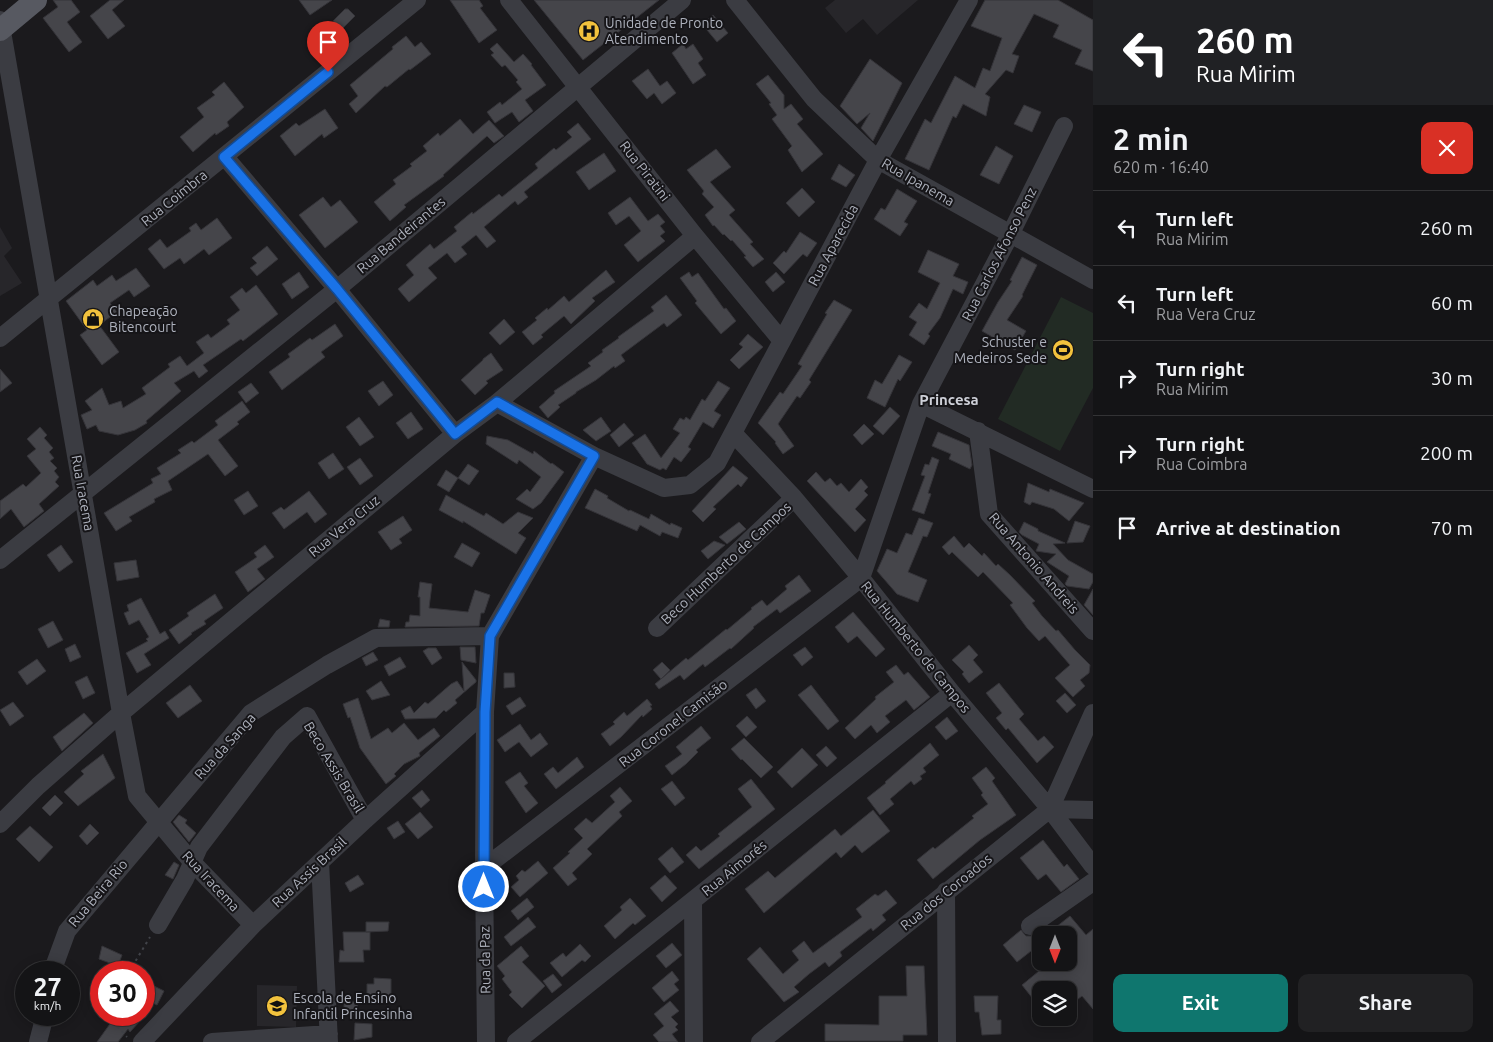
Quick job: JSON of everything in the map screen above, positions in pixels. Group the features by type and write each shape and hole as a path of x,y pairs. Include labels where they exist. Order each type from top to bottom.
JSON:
{"main road":[{"path":"1,26 36,0"}],"street":[{"name":"Rua Coimbra","path":"0,338 417,0"},
{"name":"Rua Piratini","path":"509,0 695,236 782,341"},
{"name":"Rua Bandeirantes","path":"0,560 337,289 682,0"},
{"name":"Rua Ipanema","path":"734,0 814,99 878,160 1093,280"},
{"name":"Rua Aparecida","path":"594,456 664,488 690,485 717,463 878,160 969,0"},
{"name":"Rua Iracema","path":"1,26 137,796 192,862 253,925"},
{"name":"Rua Carlos Afonso Penz","path":"861,578 921,404 1010,235 1064,126"},
{"path":"224,157 337,289 455,434"},
{"name":"Rua Vera Cruz","path":"0,824 38,786 121,712 695,236"},
{"path":"497,402 594,456"},
{"path":"921,404 1093,489"},
{"name":"Rua Antonio Andreis","path":"978,432 989,514 1093,631"},
{"name":"Rua Humberto de Campos","path":"732,433 794,498 861,578 952,693 1050,809 1093,866"},
{"name":"Rua da Paz","path":"486,1042 485,712 490,636 594,456"},
{"name":"Beco Humberto de Campos","path":"657,628 794,498"},
{"name":"Rua Coronel Camisão","path":"484,868 861,578"},
{"name":"Rua da Sanga","path":"158,822 251,713 326,665 376,638 490,636"},
{"name":"Rua Aimorés","path":"516,1042 952,693"},
{"name":"Rua Assis Brasil","path":"142,1042 253,925 485,712"},
{"name":"Rua dos Coroados","path":"760,1042 1050,809 1093,713"},
{"name":"Beco Assis Brasil","path":"192,862 199,847 283,737 307,716 366,820"},
{"path":"1050,809 1093,810"},
{"name":"Rua Beira Rio","path":"56,961 67,931 158,822"},
{"path":"158,925 185,879 192,862"},
{"path":"212,1042 329,1038 320,862"},
{"path":"1030,926 1093,882"},
{"path":"946,891 947,1042"},
{"path":"693,901 694,1042"},
{"path":"38,1042 42,1026"}],"path":[{"path":"136,961 158,925"},
{"path":"117,1026 132,1042"}],"shaded area":[{"path":"835,0 918,0 877,35 863,19 846,33 825,8"},
{"path":"0,227 12,248 4,256 22,283 0,296"},
{"name":"Schuster e Medeiros Sede","path":"1061,297 1093,313 1093,388 1060,451 998,419"},
{"name":"Escola de Ensino Infantil Princesinha","path":"257,985 297,986 296,1027 257,1026"}],"building":[{"path":"53,0 71,0 80,12 67,22 82,42 69,52 43,18 58,7"},
{"path":"110,0 124,0 112,10 125,26 108,39 90,16"},
{"path":"299,0 332,0 310,15"},
{"path":"450,0 479,0 483,6 480,8 497,30 479,43"},
{"name":"Unidade de Pronto Atendimento","path":"534,0 659,0 583,60"},
{"path":"985,0 1058,0 1093,20 1093,71 1075,64 1082,50 1053,37 1059,25 1034,14 1012,54 1019,56 1013,73 1006,70 985,94 990,97 986,116 963,104 956,118 953,116 929,170 905,159 925,119 931,123 955,76 975,88 983,68 990,71 1002,38 971,26"},
{"path":"345,9 348,9 355,16 342,29 333,21"},
{"path":"713,15 728,33 717,42 702,24"},
{"path":"406,36 415,47 421,42 431,54 387,87 385,86 356,113 349,104 358,96 350,85"},
{"path":"497,43 514,62 523,54 546,85 525,100 533,111 519,122 512,112 495,123 487,112 500,102 502,105 522,89 516,82 518,80 505,65 502,67 491,55 494,53 490,49"},
{"path":"683,44 686,49 693,44 703,59 698,63 706,75 693,84 672,53"},
{"path":"870,59 902,83 873,141 861,128 870,113 857,124 840,106"},
{"path":"648,69 660,86 667,81 676,93 662,104 654,93 647,99 632,81"},
{"path":"768,75 784,95 784,109 791,104 803,119 797,124 823,154 802,172 788,150 792,146 772,119 777,115 769,104 771,103 756,84"},
{"path":"224,82 244,107 227,122 229,126 216,135 215,133 193,152 180,137 204,117 197,108 215,95 212,92"},
{"path":"1024,105 1041,112 1032,132 1014,124"},
{"path":"325,109 338,128 324,138 322,134 295,156 280,136 296,123 299,126"},
{"path":"460,119 473,134 489,120 504,136 494,143 487,136 444,176 404,205 406,207 390,221 374,202 396,184 393,180 412,166 410,164 427,151 423,146 438,133 440,136"},
{"path":"578,123 591,139 524,192 528,197 518,205 515,201 484,227 496,241 487,248 476,235 461,247 467,254 455,263 447,253 428,268 437,278 409,302 398,289 414,275 406,265 430,244 434,249 457,231 454,227 472,212 473,214 499,194 502,197 538,168 535,164 554,148 556,150 572,137 567,132"},
{"path":"996,146 1013,156 999,184 980,175"},
{"path":"716,149 731,167 710,182 735,210 729,215 753,242 750,244 764,259 753,267 732,240 713,226 705,215 714,207 702,194 704,191 687,170"},
{"path":"604,153 616,171 589,190 576,172"},
{"path":"839,164 855,175 846,187 831,179"},
{"path":"802,188 815,202 799,217 786,203"},
{"path":"897,189 917,201 904,222 908,224 900,236 874,219 881,208 885,210"},
{"path":"323,197 331,207 340,200 358,222 325,248 299,215"},
{"path":"630,197 648,221 658,214 665,222 660,226 665,232 660,236 665,241 638,262 624,245 641,231 629,216 616,225 608,213"},
{"path":"217,218 232,238 209,255 204,249 184,264 180,258 164,269 148,249 160,239 167,248 191,231 189,228 196,223 201,230"},
{"path":"800,232 817,243 807,257 803,254 784,274 773,263 784,251 786,253"},
{"path":"267,246 278,259 257,276 250,268 257,263 252,258"},
{"path":"928,250 959,264 953,276 968,282 963,294 953,289 940,318 928,334 930,336 924,345 909,335 917,322 909,317 919,303 927,309 940,283 918,272"},
{"path":"1022,257 1037,265 1023,296 1007,320 1026,331 1015,350 982,331 1012,281 1010,280"},
{"name":"Chapeação Bitencourt","path":"136,268 150,286 134,297 129,290 110,303 117,312 99,325 119,352 102,365 80,335 87,330 66,301 93,280 97,286 112,275 116,281"},
{"path":"606,270 615,282 592,298 595,301 571,324 564,316 541,335 543,337 533,345 522,332 537,320 535,318 564,296 569,302"},
{"path":"299,272 309,287 292,299 282,284"},
{"path":"689,272 692,277 698,273 724,309 726,308 736,321 721,334 695,303 697,301 680,278"},
{"path":"776,272 785,282 773,292 765,282"},
{"path":"256,285 278,314 243,341 241,339 203,365 208,371 199,378 194,371 174,383 181,391 146,421 147,423 135,430 118,435 99,431 96,425 87,429 81,415 92,410 85,401 102,388 109,405 121,401 123,408 146,394 142,388 170,367 168,364 180,356 187,366 204,353 196,342 208,334 211,338 230,324 227,320 240,310 230,297 242,288 246,293"},
{"path":"666,295 682,315 667,327 664,323 621,355 625,361 615,368 614,366 558,405 560,407 548,418 539,407 555,393 554,391 591,366 588,363 603,352 602,350 618,337 654,311 651,307"},
{"path":"834,300 852,310 809,380 811,382 800,398 797,396 778,424 794,446 783,454 776,442 758,423 780,392 783,394 802,366 798,364"},
{"path":"504,319 515,332 500,345 489,333"},
{"path":"335,324 343,336 321,352 325,357 282,390 269,372 290,357 288,354 310,338 312,340"},
{"path":"748,334 763,347 739,369 730,360 743,347 739,344"},
{"path":"491,353 503,370 486,381 488,383 475,395 461,380"},
{"path":"899,355 912,362 900,381 898,379 885,407 867,398 875,380 882,384"},
{"path":"0,369 12,383 0,392"},
{"path":"383,381 393,395 379,406 368,391"},
{"path":"718,381 730,388 714,411 721,415 713,428 703,422 688,447 691,449 681,462 674,457 666,470 663,468 660,470 647,464 632,443 645,434 661,458 680,433 673,429 680,418 684,420 686,417 690,420 702,399 705,401"},
{"path":"251,383 259,393 246,403 238,392"},
{"path":"242,401 250,412 237,422 239,424 218,440 238,466 225,476 208,454 168,481 172,490 154,499 155,502 129,517 132,521 116,531 104,513 153,483 151,479 161,474 157,468 181,453 178,450 192,441 194,443 218,425 215,421"},
{"path":"890,407 900,416 883,435 873,426"},
{"path":"411,412 423,429 408,439 396,423"},
{"path":"359,417 374,437 360,446 346,427"},
{"path":"601,417 611,431 596,441 583,430"},
{"path":"624,423 634,435 619,447 610,435"},
{"path":"864,424 874,434 862,445 853,435"},
{"path":"40,427 47,435 44,438 53,448 49,452 54,458 50,461 57,468 54,471 59,477 55,482 59,486 39,504 44,511 24,527 11,509 0,519 0,501 23,484 26,487 41,473 27,456 36,449 27,439"},
{"path":"938,432 969,445 972,465 970,469 949,459 951,454 932,446"},
{"path":"487,436 508,440 533,454 534,451 564,472 541,503 533,509 516,499 527,489 530,492 541,477 519,460 517,464 486,444"},
{"path":"333,453 344,469 329,479 318,463"},
{"path":"932,457 939,460 928,493 931,494 924,514 912,510 925,476 921,475 925,464 929,465"},
{"path":"360,458 373,476 360,485 347,467"},
{"path":"468,464 479,471 469,485 458,478"},
{"path":"733,466 748,478 741,487 738,484 713,507 716,509 703,522 692,511"},
{"path":"446,470 458,478 449,492 437,485"},
{"path":"816,472 825,482 830,478 837,486 841,483 849,492 861,479 868,487 864,491 868,495 855,509 866,520 855,532 807,481"},
{"path":"1028,483 1049,492 1050,489 1084,503 1069,521 1054,509 1032,502 1030,505 1024,502"},
{"path":"595,489 629,511 649,519 651,514 670,525 671,523 682,528 678,538 662,532 660,536 640,525 637,531 585,508"},
{"path":"248,491 258,506 244,515 234,500"},
{"path":"309,491 327,514 315,523 307,512 284,529 272,513 281,507 284,510"},
{"path":"446,495 484,516 486,513 503,524 518,512 533,518 518,533 526,538 516,554 463,521 463,523 439,510"},
{"path":"403,516 412,530 399,539 402,543 391,550 378,532"},
{"path":"919,518 933,523 927,537 923,536 908,572 927,580 918,602 897,594 877,571 887,549 897,553 906,533 912,535"},
{"path":"1075,521 1090,526 1083,542 1067,543"},
{"path":"739,522 746,529 727,544 719,537"},
{"path":"1024,522 1038,529 1038,531 1065,543 1053,544 1068,560 1093,574 1093,582 1089,589 1067,586 1065,584 1069,576 1047,562 1056,554 1036,551 1039,544 1019,532"},
{"path":"954,536 964,548 969,543 982,556 984,553 996,566 998,564 1010,575 1035,601 1032,603 1042,616 1056,631 1058,630 1090,665 1089,673 1080,680 1085,686 1073,697 1055,678 1070,665 1045,636 1039,641 1010,605 1013,603 983,572 978,577 952,552 949,555 942,547"},
{"path":"714,541 725,545 708,559 701,551"},
{"path":"462,543 480,553 472,567 454,557"},
{"path":"61,545 73,562 59,572 47,555"},
{"path":"265,545 274,557 257,569 265,579 248,592 235,572 257,557 254,553"},
{"path":"136,560 139,577 117,581 114,563"},
{"path":"799,575 811,591 780,613 777,609 753,627 731,649 705,667 703,664 684,680 680,675 659,689 655,684 686,658 688,660 727,630 762,600 767,606 787,589 785,586"},
{"path":"420,582 432,584 429,608 468,612 475,590 490,595 484,613 481,613 479,626 405,627 406,622 409,622 410,615 420,616 420,597 418,597"},
{"path":"1093,589 1093,615 1084,605"},
{"path":"215,594 223,608 204,621 206,624 191,633 179,644 169,630 189,616 187,613"},
{"path":"141,598 160,634 165,631 169,638 144,654 151,665 137,673 126,653 148,641 146,639 149,637 139,620 129,625 124,613 129,611 127,605"},
{"path":"853,612 885,649 876,657 857,636 848,643 835,627"},
{"path":"380,619 390,621 389,627 378,627"},
{"path":"53,621 63,640 48,648 38,629"},
{"path":"75,644 81,657 70,662 65,649"},
{"path":"969,645 978,655 973,660 983,672 969,683 962,674 964,672 952,660"},
{"path":"460,647 475,647 476,663 461,660"},
{"path":"805,647 813,657 802,666 793,655"},
{"path":"428,648 436,648 442,658 432,665 423,651"},
{"path":"373,652 378,660 366,666 362,658"},
{"path":"400,657 406,667 389,676 384,666"},
{"path":"37,659 46,671 27,685 18,672"},
{"path":"462,662 476,682 455,700 457,703 446,712 444,710 436,718 405,719 401,711 410,706 414,713 425,702 428,704 457,681 464,691"},
{"path":"662,662 670,670 661,679 653,670"},
{"path":"896,665 904,675 908,672 930,697 914,710 906,700 885,716 890,722 877,733 871,725 855,739 845,728 876,699 875,697 894,682 886,672"},
{"path":"504,673 514,673 515,687 504,688"},
{"path":"87,676 95,693 83,699 75,682"},
{"path":"381,681 390,695 372,700 366,691"},
{"path":"999,683 1024,714 1019,719 1038,741 1044,736 1054,747 1037,763 1008,728 1006,730 996,718 1002,713 986,693"},
{"path":"190,685 202,701 178,718 166,703"},
{"path":"811,685 839,721 828,730 798,695"},
{"path":"756,688 766,701 756,709 746,695"},
{"path":"1065,693 1076,705 1067,713 1056,701"},
{"path":"520,697 526,706 512,715 506,706"},
{"path":"358,698 371,739 388,728 392,733 404,723 418,740 434,728 440,736 419,753 420,756 404,764 394,774 396,776 386,784 360,748 350,717 348,718 343,704"},
{"path":"647,699 652,705 650,706 652,709 643,717 642,715 610,746 601,734 615,724 613,722 624,712 627,716"},
{"path":"13,702 24,716 10,726 0,710"},
{"path":"84,713 93,723 62,751 53,737"},
{"path":"747,716 757,727 746,737 736,726"},
{"path":"947,717 958,731 946,740 935,727"},
{"path":"520,724 531,740 540,733 548,744 531,757 519,742 505,752 497,740"},
{"path":"701,726 711,738 696,750 698,752 686,764 672,775 665,766 682,754 676,747"},
{"path":"744,738 773,767 761,778 731,749"},
{"path":"930,743 939,755 923,768 926,772 920,776 922,779 914,785 911,781 890,799 894,804 880,815 867,798"},
{"path":"826,746 837,758 827,767 816,755"},
{"path":"802,748 818,765 792,788 777,772"},
{"path":"103,754 115,778 78,806 64,792 84,774 81,771"},
{"path":"577,757 584,767 556,789 544,774 553,767 558,773"},
{"path":"986,767 995,778 992,781 1016,815 980,840 933,879 917,860 933,847 935,849 974,818 972,816 988,804 981,795 983,793 972,778"},
{"path":"520,772 528,783 524,786 538,803 526,813 505,782"},
{"path":"751,779 775,809 699,869 686,855 696,846 701,851 720,836 718,834 752,807 738,789"},
{"path":"672,781 685,798 675,806 661,789"},
{"path":"620,787 632,801 619,812 622,816 587,849 592,854 572,873 577,879 568,886 553,868 583,838 574,829 586,818 592,823 615,802 610,796"},
{"path":"422,790 430,800 421,808 412,798"},
{"path":"55,795 63,803 50,816 42,808"},
{"path":"873,810 890,831 862,853 855,845 841,858 836,852 764,913 745,889 768,871 775,878 835,829 841,836"},
{"path":"420,812 433,827 418,839 405,824"},
{"path":"179,815 187,820 185,823 196,833 189,842 173,822"},
{"path":"398,821 405,832 394,839 387,828"},
{"path":"90,824 99,833 87,845 79,836"},
{"path":"30,826 53,847 39,862 16,839"},
{"path":"1043,840 1064,867 1067,864 1079,879 1061,892 1046,874 1038,880 1020,858"},
{"path":"672,847 684,862 670,873 658,859"},
{"path":"538,861 548,873 520,897 511,887 519,880 516,876 522,870 525,872"},
{"path":"174,862 179,865 173,879 165,875"},
{"path":"358,875 364,884 350,892 345,883"},
{"path":"665,875 677,888 662,902 650,888"},
{"path":"886,890 897,903 882,915 886,920 873,931 871,928 840,952 842,956 829,967 825,962 809,974 794,987 799,992 784,1002 747,959 760,947 783,974 799,960 792,951 804,941 813,953 862,917 856,909 875,894 878,896"},
{"path":"527,898 534,907 518,920 511,911"},
{"path":"630,898 646,916 635,925 633,923 615,939 604,926 622,910 620,907"},
{"path":"1070,916 1086,935 1093,929 1093,1009 1082,996 1077,1000 1077,981 1032,981 1032,998 1022,985 1039,971 1078,971 1078,926 1057,926"},
{"path":"528,917 536,927 511,946 504,937"},
{"path":"366,922 389,922 388,931 366,932"},
{"path":"1021,930 1026,936 1032,936 1032,950 1017,962 1003,945"},
{"path":"343,932 370,932 370,950 363,950 364,962 339,962 340,950 344,951"},
{"path":"672,943 682,955 666,968 656,956"},
{"path":"580,944 591,956 585,962 582,960 562,977 550,963 563,953 566,957"},
{"path":"102,946 122,955 120,961 99,959"},
{"path":"521,946 529,956 522,962 545,986 522,1008 509,995 512,992 502,979 505,976 497,966"},
{"path":"906,966 924,966 927,1035 903,1035 903,1041 825,1041 825,1024 879,1025 879,996 907,996"},
{"path":"672,971 679,980 674,984 679,990 664,1002 652,988"},
{"path":"553,974 562,985 552,993 543,981"},
{"path":"374,978 391,979 391,997 367,997 367,984 374,984"},
{"path":"155,986 164,991 157,1005 155,1004"},
{"path":"974,996 998,996 997,1020 1001,1020 1001,1034 982,1035 979,1012 975,1012"},
{"path":"670,1001 679,1011 671,1017 678,1024 675,1027 678,1030 672,1034 678,1042 659,1042 653,1035 664,1026 654,1014"},
{"path":"344,1002 357,1002 358,1015 344,1015"},
{"path":"355,1023 372,1024 372,1037 354,1040"},
{"path":"108,1026 135,1026 130,1032 128,1029 118,1042 97,1042"}],"place":[{"name":"Unidade de Pronto Atendimento","path":"589,31"},
{"name":"Chapeação Bitencourt","path":"93,319"},
{"name":"Schuster e Medeiros Sede","path":"1063,350"},
{"name":"Escola de Ensino Infantil Princesinha","path":"277,1006"}],"district":[{"name":"Princesa","path":"949,399"}],"route":[{"path":"328,72 224,157 337,289 455,434 497,402 594,456 490,636 485,712 484,887"}]}
